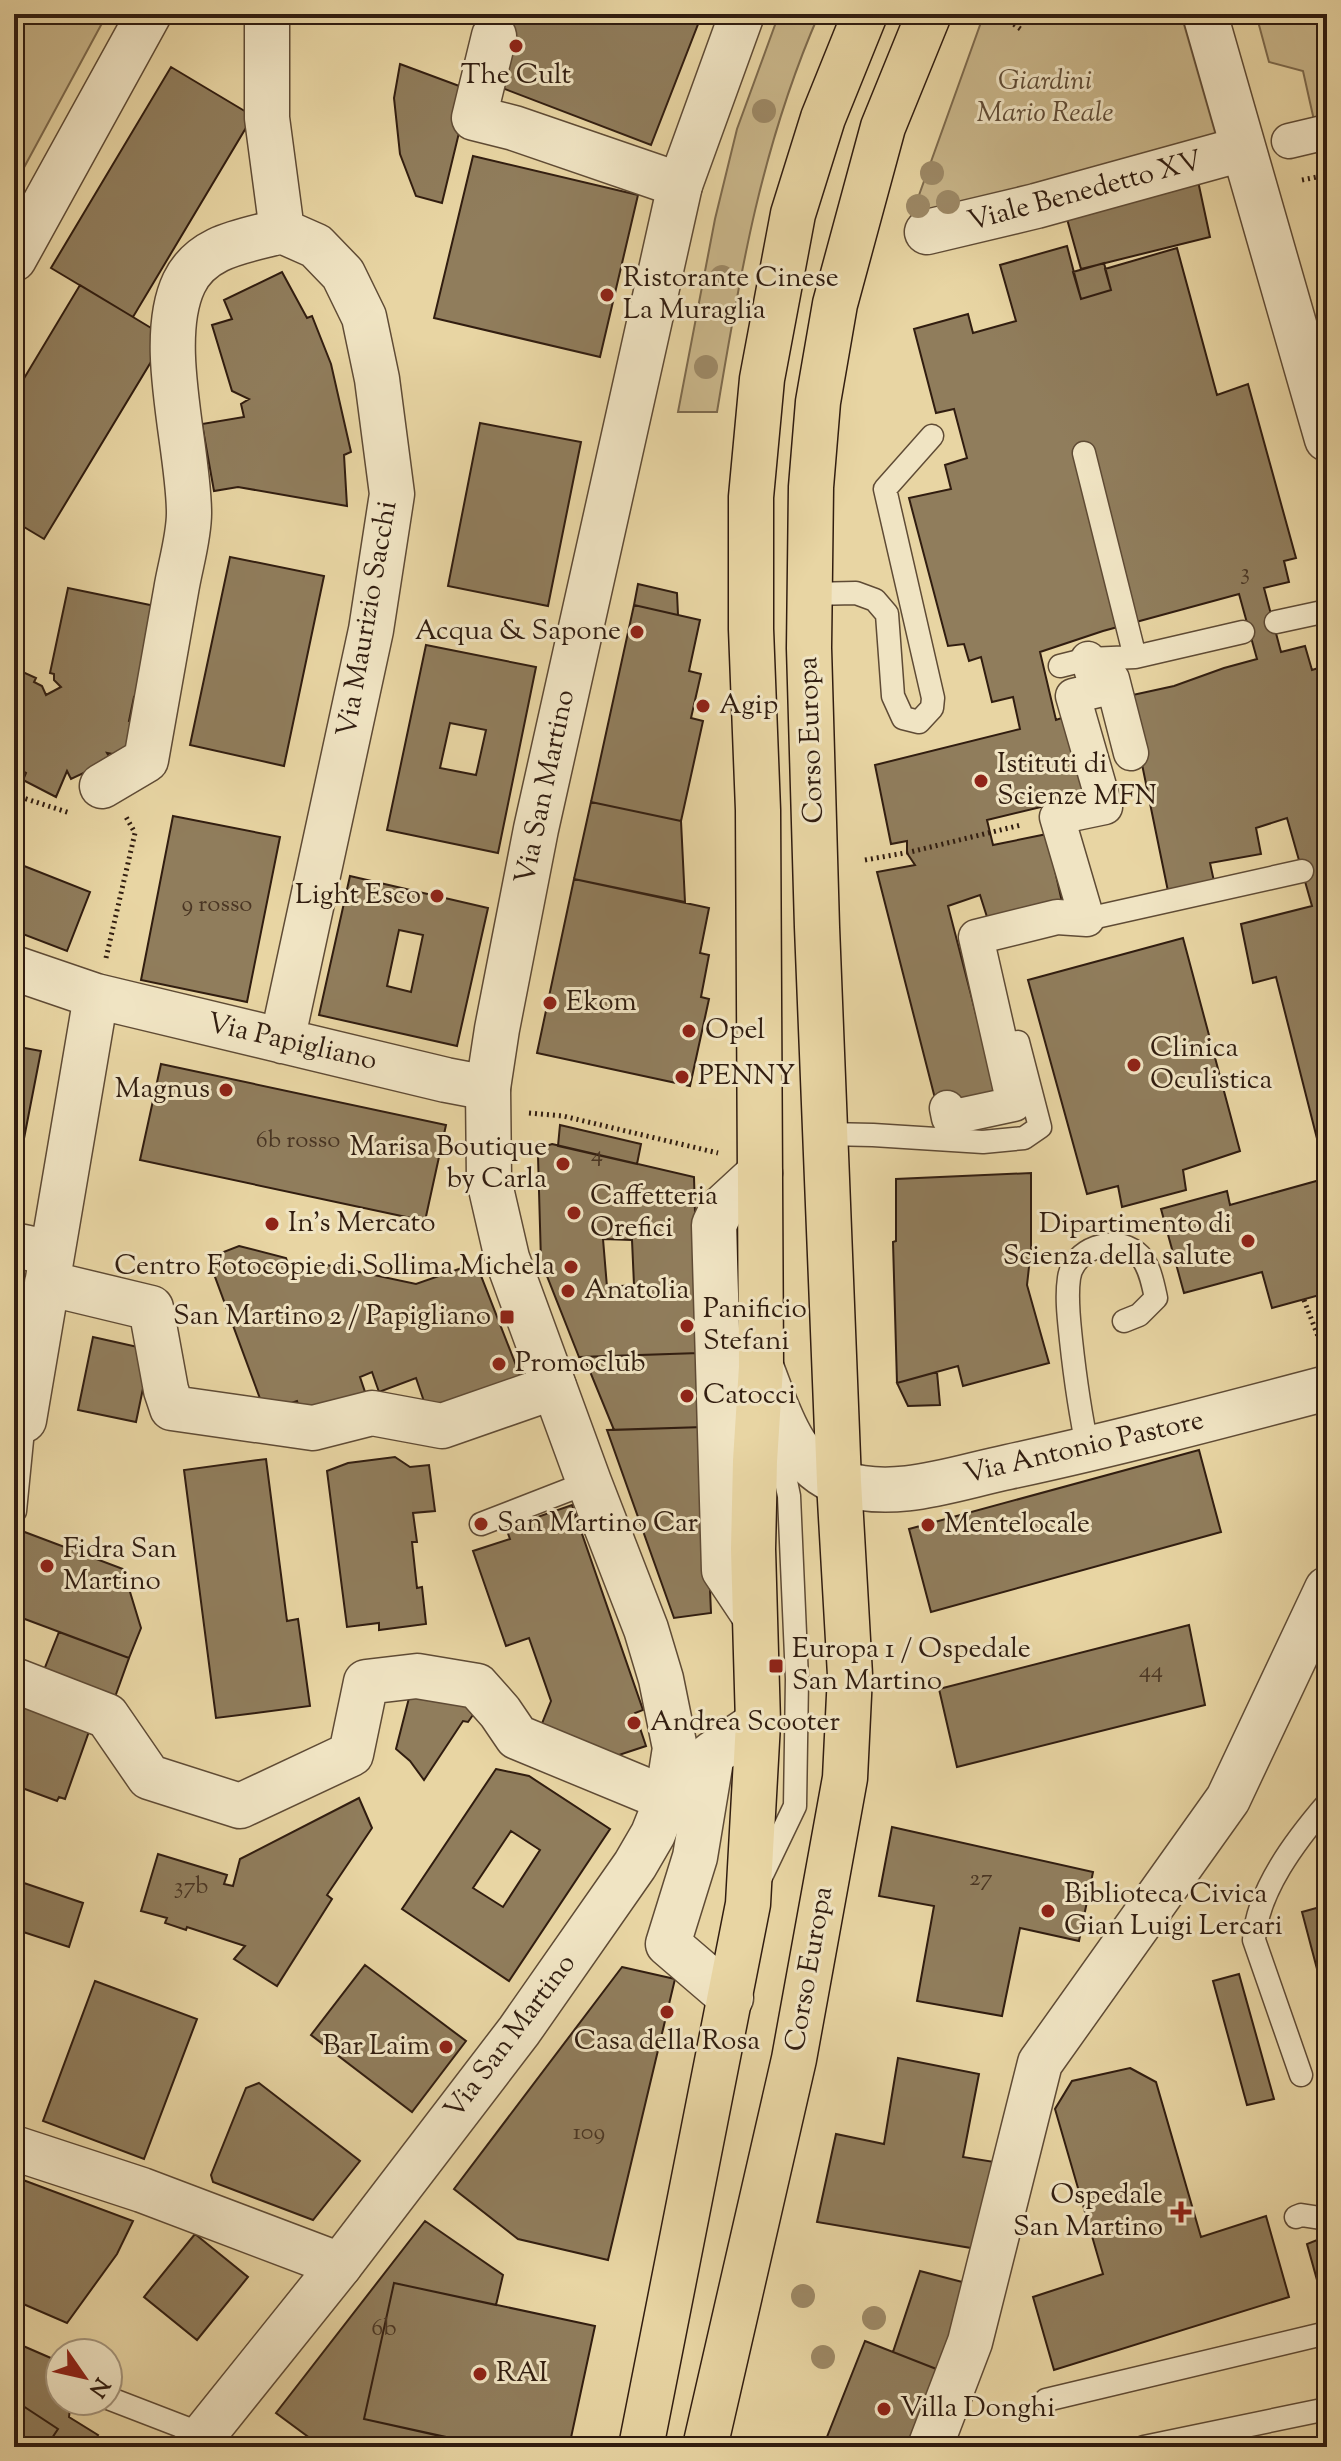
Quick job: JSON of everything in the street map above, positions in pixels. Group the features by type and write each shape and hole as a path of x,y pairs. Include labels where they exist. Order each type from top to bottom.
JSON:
{"main road":[{"name":"Corso Europa","path":"641,2447 748,1904 758,1723 754,1615 755,1461 761,1367 743,1164 758,810 751,629 751,497 760,394 793,214 823,118 865,14"},
{"name":"Corso Europa","path":"705,2447 794,2059 845,1778 850,1675 839,1482 817,927 809,594 811,487 818,402 835,304 883,127 929,14"}],"street":[{"path":"14,259 149,14"},
{"path":"111,796 146,760 189,515 173,352 177,301 196,264 214,251 282,231 267,118 267,14"},
{"name":"Via San Martino","path":"199,2441 340,2265 519,2031 635,1865 653,1834 667,1799 675,1748 661,1679 646,1629 507,1258 489,1180 488,1088 536,829 680,185 742,14"},
{"path":"1205,14 1327,439"},
{"path":"494,36 474,118 514,128 680,185"},
{"path":"1289,141 1327,132"},
{"name":"Viale Benedetto XV","path":"927,232 1036,206 1242,149"},
{"name":"Via Maurizio Sacchi","path":"282,231 316,246 343,274 364,317 377,379 392,494 371,630 282,1041"},
{"path":"1081,669 1112,679 1131,753"},
{"path":"947,1108 949,1118 1014,1104 976,937 1057,917 1087,919 1057,817 1105,807 1073,696 1098,690 1081,669"},
{"name":"Via Papigliano","path":"14,968 96,996 488,1088"},
{"path":"24,1420 38,1260 96,996"},
{"path":"743,1164 714,1225 724,1570 754,1615"},
{"path":"38,1260 151,1308 172,1408 313,1428 372,1413 442,1426 554,1387"},
{"name":"Corso Europa","path":"761,1367 784,1427 807,1463 839,1482"},
{"name":"Via Antonio Pastore","path":"839,1482 873,1489 905,1489 1088,1450 1327,1388"},
{"path":"930,2447 970,2342 1040,2063 1228,1799 1327,1589"},
{"path":"14,1680 107,1716 149,1777 240,1806 351,1754 366,1682 417,1676 477,1686 517,1737 667,1799"},
{"path":"731,1998 668,1944 695,1857 712,1754 758,1723"},
{"path":"14,2148 142,2190 340,2265"}],"lane":[{"path":"809,594 856,593 875,600 887,614 893,696 903,718 919,722 932,708 933,698 885,489 932,436"},
{"path":"1084,453 1135,657"},
{"path":"1276,622 1327,611"},
{"path":"1081,669 1243,632"},
{"path":"1087,919 1302,871"},
{"path":"826,1134 983,1142 1024,1138 1040,1127 1018,1042"},
{"path":"1088,1450 1078,1402 1069,1321 1068,1281 1071,1268 1081,1255 1115,1244 1138,1253 1151,1276 1156,1298 1139,1315 1124,1321"},
{"path":"748,1904 795,1806 797,1679 789,1496 761,1367"},
{"path":"15,1511 24,1420"},
{"path":"481,1524 589,1482"},
{"path":"1301,2075 1254,1940 1255,1924 1267,1892 1298,1838 1327,1804"},
{"path":"1296,2217 1327,2219"},
{"path":"1046,2400 1327,2333"},
{"path":"124,2406 199,2441"},
{"path":"1144,2447 1327,2409"}],"path":[{"path":"999,14 1022,30"},
{"path":"1302,180 1327,175"},
{"path":"14,795 68,814"},
{"path":"96,996 135,833 111,796"},
{"path":"865,860 1057,817"},
{"path":"528,1113 563,1116 743,1164"},
{"path":"1304,1300 1321,1344"}],"green space":[{"path":"14,14 107,14 14,186"},
{"path":"779,14 819,14 782,111 755,210 717,412 678,412 715,219 737,129"},
{"name":"Giardini Mario Reale","path":"984,14 1181,14 1217,139 909,223"},
{"path":"1256,14 1327,14 1327,155 1322,156 1303,71 1269,62"}],"building":[{"path":"515,14 702,14 651,145 489,83"},
{"path":"400,64 462,87 465,108 442,203 416,196 400,154 394,98"},
{"path":"171,67 253,116 133,317 51,268"},
{"path":"473,156 638,195 600,357 434,318"},
{"path":"1198,181 1210,237 1081,269 1067,219"},
{"name":"Istituti di Scienze MFN","path":"1067,246 1081,299 1111,290 1105,269 1177,248 1217,395 1248,384 1296,558 1284,561 1289,582 1264,588 1281,652 1305,646 1312,670 1325,666 1327,674 1327,1178 1276,977 1253,983 1241,924 1312,906 1287,818 1256,828 1261,854 1210,863 1215,886 1169,896 1128,696 1174,686 1257,659 1239,594 1103,631 1040,652 1056,720 1067,716 1087,796 987,820 993,845 1047,834 1062,902 988,920 980,895 948,906 998,1099 939,1114 877,872 915,865 907,853 907,841 891,844 875,765 1020,729 1013,697 992,702 981,657 969,661 964,644 948,646 909,498 951,489 945,465 967,458 954,409 936,413 914,329 968,314 973,333 1016,321 1000,265"},
{"path":"1104,263 1111,290 1081,299 1073,272"},
{"path":"282,272 307,318 312,316 331,364 351,452 344,455 347,506 238,487 214,491 202,424 244,417 241,404 249,399 232,391 212,325 232,319 224,300"},
{"path":"80,285 166,337 44,539 14,521 14,395"},
{"path":"480,423 581,442 548,606 448,586"},
{"path":"230,557 324,576 284,766 190,745"},
{"path":"638,584 677,593 678,615 634,605"},
{"path":"68,588 160,607 141,699 134,697 129,721 140,723 133,758 107,753 111,760 71,779 67,771 56,797 23,780 26,773 14,766 14,668 36,678 34,682 42,686 46,695 61,687 54,680 54,674 50,673"},
{"path":"634,605 700,620 689,671 701,674 691,718 703,721 681,821 591,802"},
{"path":"426,645 536,667 498,853 387,830","holes":["450,723 486,730 476,775 440,768"]},
{"path":"591,802 681,821 685,902 574,879"},
{"path":"173,816 280,837 247,1002 141,980"},
{"path":"14,862 90,892 67,951 23,934 22,937 14,934"},
{"path":"350,876 488,908 457,1046 319,1015","holes":["399,930 423,935 411,992 387,986"]},
{"path":"574,879 709,908 700,953 709,955 701,997 709,999 690,1086 537,1053"},
{"name":"Clinica Oculistica","path":"1183,938 1240,1151 1183,1170 1186,1190 1122,1207 1118,1186 1087,1194 1028,980"},
{"path":"14,1046 41,1051 14,1190"},
{"path":"161,1064 446,1125 425,1221 140,1160"},
{"path":"560,1125 641,1144 637,1164 558,1146"},
{"path":"552,1144 694,1177 699,1353 579,1357 541,1261 538,1156 543,1147","holes":["603,1239 632,1240 634,1285 607,1287"]},
{"path":"1031,1173 1031,1249 1027,1285 1049,1363 963,1386 958,1366 897,1383 893,1242 896,1241 896,1179"},
{"name":"Dipartimento di Scienza della salute","path":"1327,1178 1327,1293 1272,1308 1262,1272 1184,1293 1161,1209 1227,1191 1230,1205"},
{"path":"239,1246 286,1258 293,1277 327,1265 416,1284 476,1263 521,1378 428,1413 416,1378 379,1392 372,1372 360,1377 366,1395 303,1419 297,1401 265,1412 208,1258"},
{"path":"93,1337 151,1350 136,1422 78,1410"},
{"path":"699,1353 703,1427 614,1430 584,1357"},
{"path":"937,1372 940,1405 908,1406 897,1383"},
{"path":"703,1427 711,1613 674,1618 607,1430"},
{"path":"1199,1450 1221,1532 931,1612 909,1529"},
{"path":"395,1457 410,1467 429,1465 435,1511 413,1513 417,1542 412,1542 417,1588 422,1587 426,1624 379,1630 379,1623 347,1627 327,1471 348,1463"},
{"path":"266,1459 287,1621 298,1619 310,1706 216,1718 184,1470"},
{"path":"572,1505 643,1710 635,1713 646,1746 616,1756 541,1726 551,1701 529,1638 506,1646 473,1551 510,1539 506,1528"},
{"path":"14,1528 123,1569 141,1628 129,1658 14,1615"},
{"path":"1189,1625 1205,1705 957,1767 939,1689"},
{"path":"59,1632 129,1658 115,1697 44,1670"},
{"path":"14,1694 92,1723 65,1799 59,1797 57,1801 14,1785"},
{"path":"410,1694 482,1702 468,1722 463,1721 424,1780 396,1749"},
{"path":"496,1769 529,1776 610,1829 509,1981 402,1909","holes":["511,1831 540,1850 503,1907 473,1888"]},
{"path":"359,1798 372,1828 327,1895 332,1899 277,1986 234,1959 245,1946 165,1923 167,1918 141,1911 158,1854 227,1875 224,1884 233,1886 240,1859"},
{"path":"892,1827 1093,1872 1079,1941 1020,1928 1002,2016 917,2001 934,1906 879,1896"},
{"path":"18,1881 83,1903 69,1947 14,1929 14,1892"},
{"path":"1327,1905 1327,2007 1302,1912"},
{"path":"365,1965 466,2041 412,2112 311,2035"},
{"path":"622,1967 675,1979 608,2260 518,2239 454,2189"},
{"path":"1239,1974 1274,2099 1247,2105 1213,1981"},
{"path":"95,1981 197,2019 144,2159 43,2121"},
{"path":"898,2058 979,2074 963,2157 1013,2165 989,2251 817,2222 836,2134 884,2144"},
{"path":"1130,2068 1156,2082 1201,2237 1266,2216 1289,2297 1054,2370 1033,2297 1103,2274 1055,2109 1072,2081"},
{"path":"259,2083 360,2161 313,2220 213,2182 211,2175 246,2088"},
{"path":"15,2177 133,2221 117,2254 67,2323 14,2300"},
{"path":"425,2221 503,2275 496,2305 394,2283 364,2419 440,2436 439,2447 322,2447 276,2413"},
{"path":"195,2234 248,2277 197,2340 144,2297"},
{"path":"1327,2236 1327,2277 1317,2280 1307,2244"},
{"path":"920,2271 970,2284 944,2372 893,2352"},
{"name":"RAI","path":"394,2283 595,2326 569,2447 492,2447 364,2419"},
{"name":"Villa Donghi","path":"865,2341 944,2372 917,2447 823,2447"},
{"path":"14,2342 44,2355 44,2417 69,2417 98,2435 90,2447 46,2447 58,2429 14,2400"},
{"path":"14,2400 58,2429 46,2447 14,2447"}],"place":[{"name":"The Cult","path":"516,46"},
{"name":"Ristorante Cinese La Muraglia","path":"607,295"},
{"name":"Acqua & Sapone","path":"637,632"},
{"name":"Agip","path":"703,706"},
{"name":"Istituti di Scienze MFN","path":"981,781"},
{"name":"Light Esco","path":"437,896"},
{"name":"Ekom","path":"550,1003"},
{"name":"Opel","path":"689,1031"},
{"name":"Clinica Oculistica","path":"1134,1065"},
{"name":"PENNY","path":"682,1077"},
{"name":"Magnus","path":"226,1090"},
{"name":"Marisa Boutique by Carla","path":"563,1164"},
{"name":"Caffetteria Orefici","path":"574,1213"},
{"name":"In's Mercato","path":"272,1224"},
{"name":"Dipartimento di Scienza della salute","path":"1248,1241"},
{"name":"Centro Fotocopie di Sollima Michela","path":"571,1267"},
{"name":"Anatolia","path":"568,1291"},
{"name":"San Martino 2 / Papigliano","path":"507,1317"},
{"name":"Panificio Stefani","path":"687,1326"},
{"name":"Promoclub","path":"499,1364"},
{"name":"Catocci","path":"687,1396"},
{"name":"San Martino Car","path":"481,1524"},
{"name":"Mentelocale","path":"928,1525"},
{"name":"Fidra San Martino","path":"47,1566"},
{"name":"Europa 1 / Ospedale San Martino","path":"776,1666"},
{"name":"Andrea Scooter","path":"634,1723"},
{"name":"Biblioteca Civica Gian Luigi Lercari","path":"1048,1911"},
{"name":"Casa della Rosa","path":"667,2012"},
{"name":"Bar Laim","path":"446,2047"},
{"name":"Ospedale San Martino","path":"1181,2212"},
{"name":"RAI","path":"480,2374"},
{"name":"Villa Donghi","path":"884,2409"}]}
